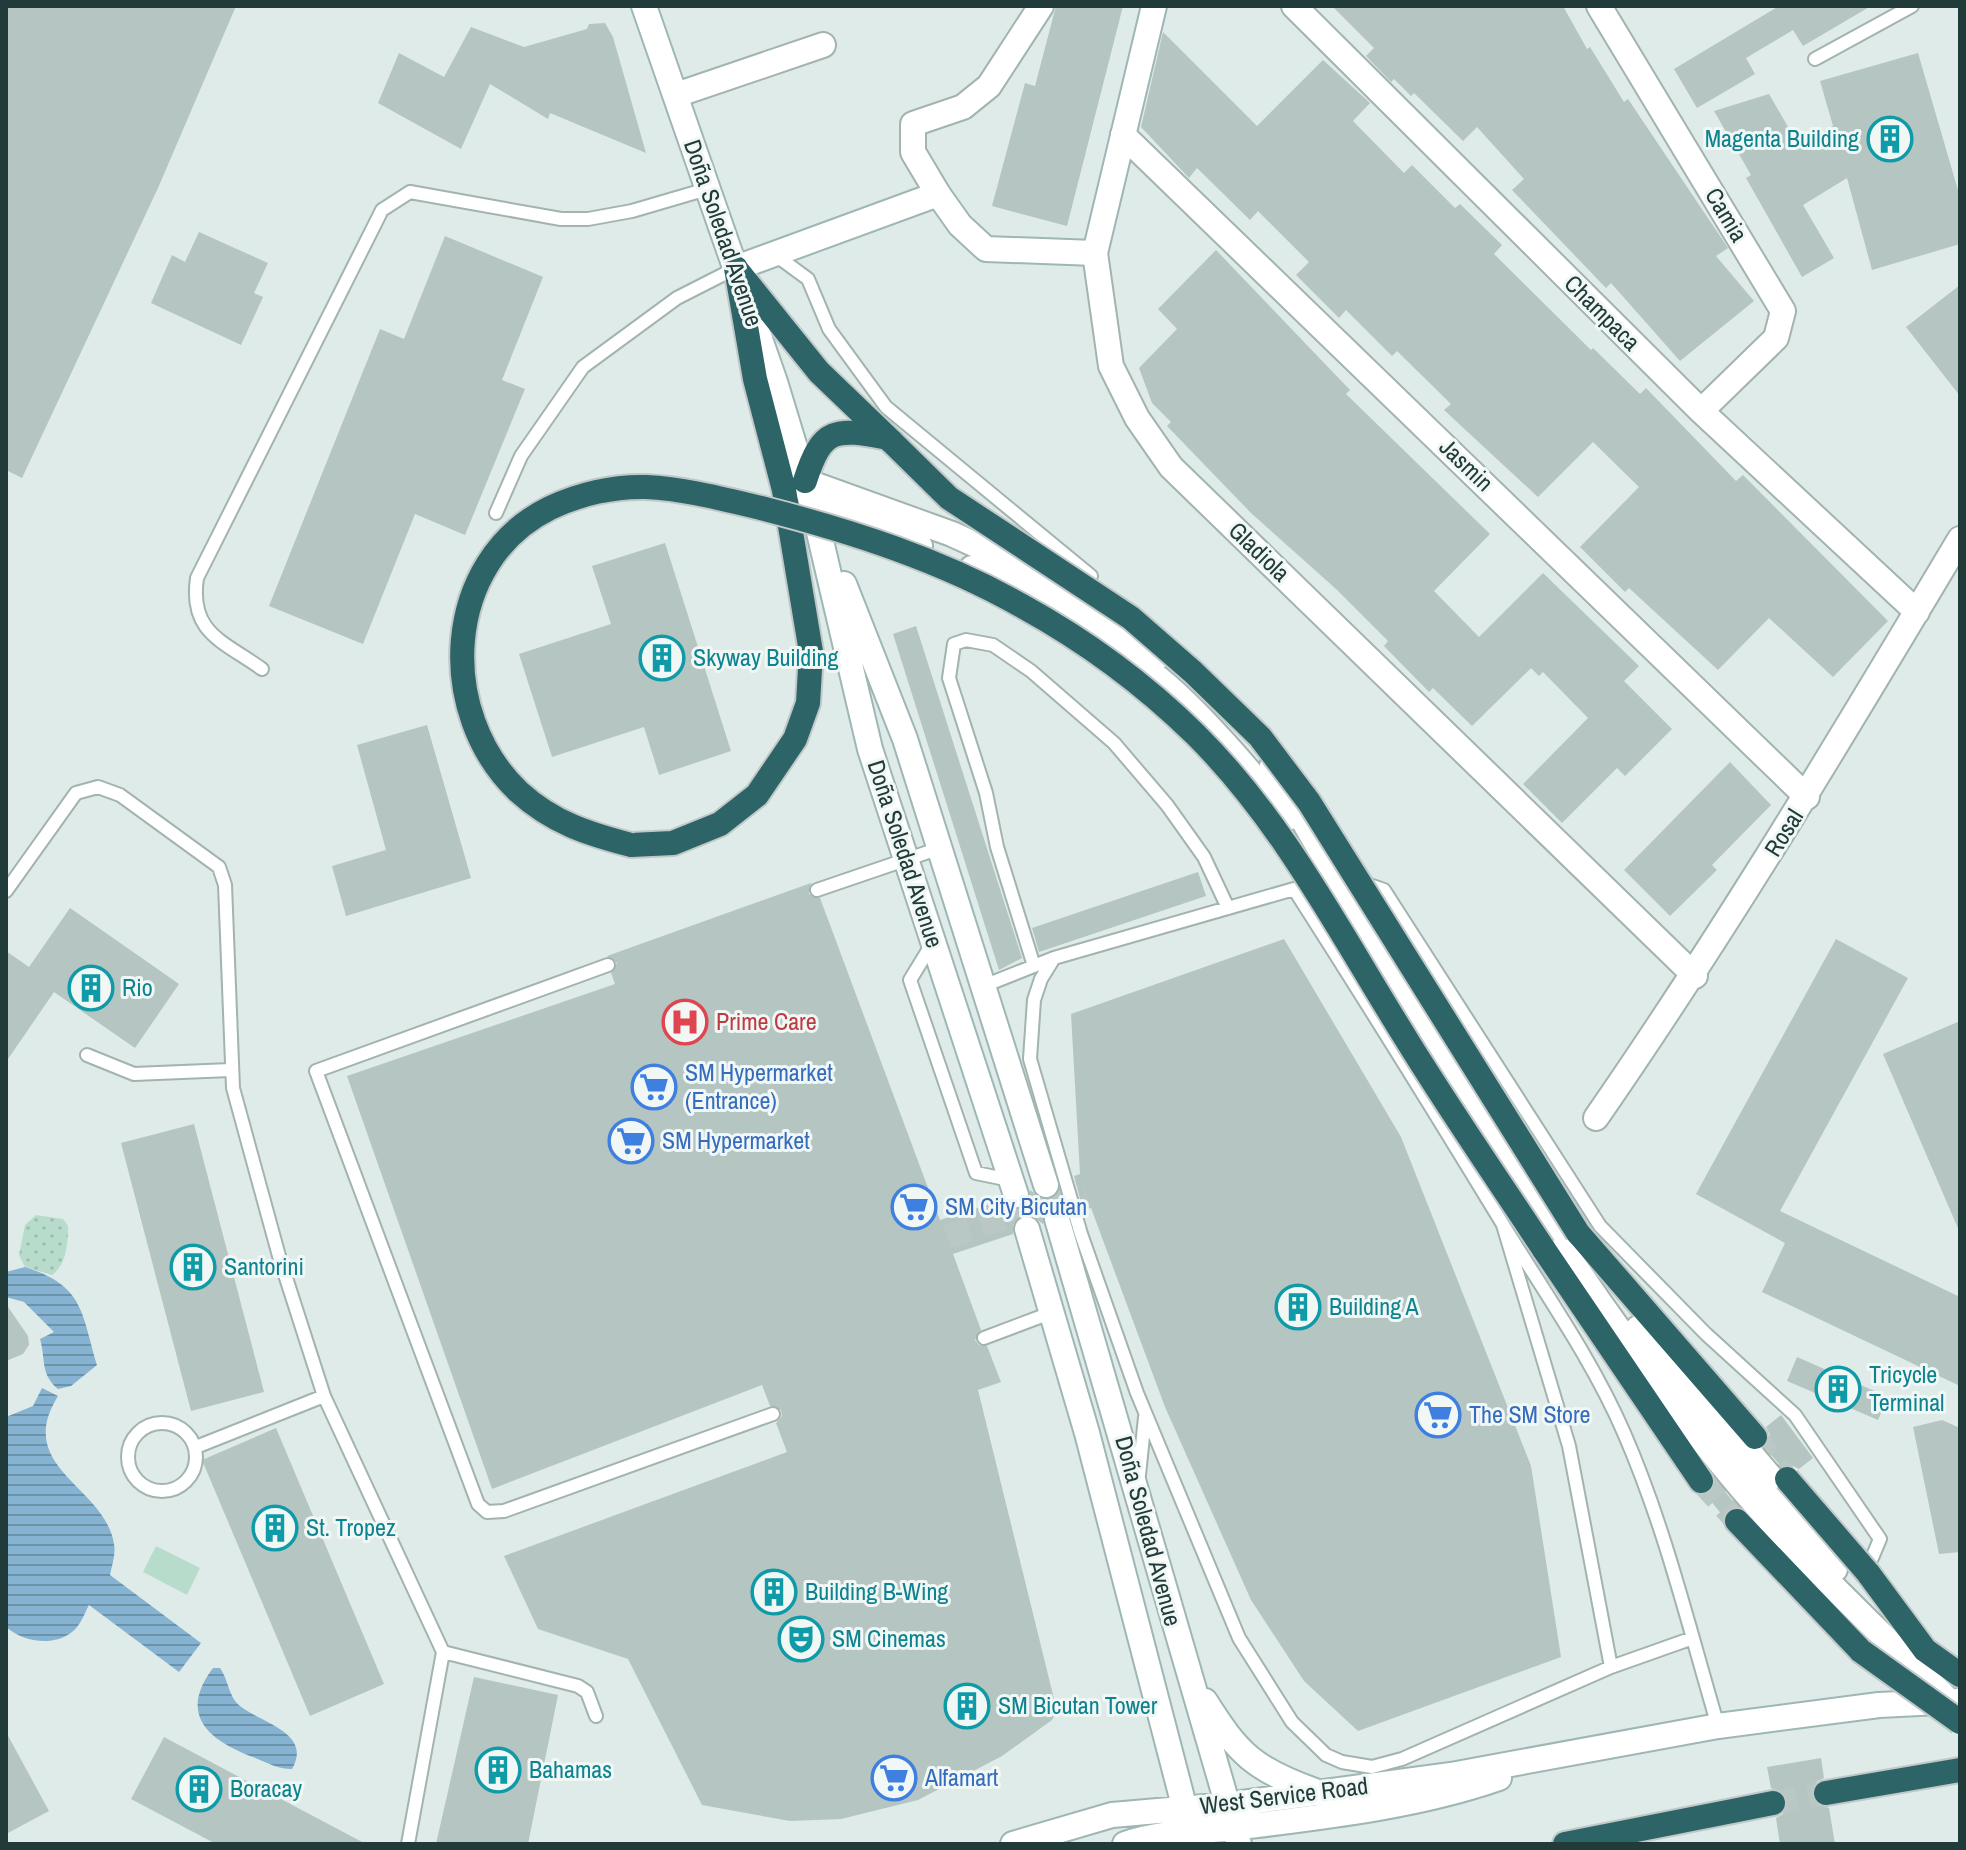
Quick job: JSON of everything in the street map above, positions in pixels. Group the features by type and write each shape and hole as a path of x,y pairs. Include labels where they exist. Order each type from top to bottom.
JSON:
{"highway":[{"path":"736,268 819,372 949,498 1131,618 1260,737 1309,802 1578,1233 1755,1437"},
{"path":"736,268 755,379 795,486 811,652 808,703 795,739 757,795 720,824 673,843 631,845 575,831 518,791 481,740 463,688 462,641 475,588 505,543 548,509 608,490 642,487 705,494 814,522 926,560 1021,605 1129,676 1194,734 1257,802 1407,1041 1701,1481"},
{"path":"795,486 829,436 849,432 890,440"},
{"path":"1787,1479 1868,1573 1925,1650 1960,1675"},
{"path":"1737,1521 1861,1651 1957,1702"},
{"path":"1826,1793 1960,1770"},
{"path":"1565,1844 1773,1803"}],"street":[{"name":"Doña Soledad Avenue","path":"644,6 736,268"},
{"path":"1041,6 989,86 963,107 913,124 910,135 913,152 960,225 986,249 1095,253"},
{"name":"Gladiola","path":"1154,6 1095,253 1111,366 1137,418 1171,467 1695,976"},
{"name":"Champaca","path":"1294,6 1701,411 1917,612"},
{"name":"Camia","path":"1599,6 1783,311 1776,338 1701,411"},
{"path":"676,95 823,45"},
{"name":"Jasmin","path":"1123,135 1807,797"},
{"path":"736,268 938,194"},
{"name":"Doña Soledad Avenue","path":"795,486 813,507 905,739 981,987 1018,1062 1040,1135 1046,1185"},
{"path":"795,486 952,534 1041,575 1169,659 1270,763 1532,1205 1724,1468 1819,1576 1957,1702"},
{"name":"Doña Soledad Avenue","path":"813,507 870,749 1014,1188"},
{"path":"813,507 948,557 1035,597 1158,678 1255,778 1333,873"},
{"name":"Rosal","path":"1596,1118 1695,976 1807,797 1960,539"},
{"path":"1532,1205 1559,1233 1831,1565 1957,1702"},
{"name":"Doña Soledad Avenue","path":"1057,1219 1233,1825"},
{"name":"Doña Soledad Avenue","path":"1027,1229 1053,1312 1189,1828"},
{"path":"1190,1678 1231,1742 1251,1761 1273,1776 1321,1793"},
{"name":"West Service Road","path":"1233,1825 1321,1793 1558,1758 1718,1726 1879,1705 1957,1702"},
{"name":"West Service Road","path":"1125,1844 1189,1828 1233,1825 1453,1794 1558,1758"},
{"name":"West Service Road","path":"1013,1844 1112,1815 1189,1828"}],"lane":[{"path":"1815,59 1912,6"},
{"path":"262,669 206,629 197,616 194,600 197,578 382,210 410,192 561,219 588,219 632,211 707,189"},
{"path":"774,254 808,279 829,329 886,407 1091,576"},
{"path":"496,513 521,456 583,367 677,298 736,268"},
{"path":"1034,966 997,847 986,793 949,678 954,644 966,640 993,645 1031,671 1129,759 1204,857 1228,908"},
{"path":"6,891 76,793 98,787 120,795 219,867 225,885 230,1070 279,1256 324,1396 443,1652 408,1844"},
{"path":"817,890 940,848"},
{"path":"981,987 1054,958 1294,889 1333,873 1384,890 1600,1226 1706,1334 1795,1415 1880,1539 1872,1558 1847,1558 1654,1325 1559,1233"},
{"path":"1294,889 1419,1085 1591,1369 1623,1431 1668,1548 1690,1639 1718,1726"},
{"path":"933,941 910,980 976,1173 1014,1188"},
{"path":"1054,958 1041,979 1018,1062 1040,1135 1145,1414 1239,1638 1292,1722 1326,1755 1342,1762 1372,1767 1402,1759 1611,1667 1690,1639"},
{"path":"608,965 316,1071 403,1310 478,1504 487,1512 504,1511 773,1414"},
{"path":"87,1055 134,1074 230,1070"},
{"path":"1018,1062 1040,1135"},
{"path":"1503,1225 1569,1446 1611,1667"},
{"path":"984,1338 1053,1312"},
{"path":"196,1447 324,1396"},
{"path":"1137,1492 1145,1414"},
{"path":"152,1423 171,1423 187,1432 196,1447 196,1466 192,1474 172,1491 154,1491 146,1487 138,1482 128,1467 128,1448 137,1433 152,1423"},
{"path":"443,1652 578,1686 587,1692 596,1716"}],"green space":[{"path":"36,1215 63,1219 68,1226 64,1259 52,1275 25,1267 19,1255 25,1225"},
{"path":"156,1546 200,1568 187,1595 143,1572"}],"water":[{"path":"25,1267 59,1283 69,1292 83,1315 97,1365 71,1386 58,1389 46,1372 40,1339 54,1332 24,1302 6,1297 6,1272"},
{"path":"42,1388 58,1396 47,1421 46,1441 54,1459 107,1524 114,1544 110,1575 201,1643 179,1672 89,1605 75,1629 56,1640 29,1639 6,1627 6,1417 33,1406"},
{"path":"213,1668 220,1668 233,1698 240,1706 282,1730 290,1738 296,1746 297,1757 292,1769 234,1749 210,1733 198,1711 198,1698"}],"building":[{"path":"6,6 236,6 158,188 22,478 6,470"},
{"path":"1056,6 1123,6 1067,226 992,206 1025,83 1035,86"},
{"path":"1332,6 1563,6 1587,49 1590,47 1624,102 1628,99 1728,248 1716,256 1754,301 1680,361 1611,283 1606,288 1512,190 1524,179 1477,127 1463,141 1414,93 1411,96 1394,79 1391,82 1366,56 1374,48"},
{"path":"1779,6 1871,6 1803,46 1793,30 1746,58 1755,74 1697,108 1674,69"},
{"path":"605,23 613,37 646,153 550,113 548,119 490,84 461,149 378,103 399,53 444,77 471,27 524,47 587,29 589,24"},
{"path":"1163,32 1257,126 1323,60 1370,103 1353,121 1404,173 1412,165 1455,208 1460,204 1502,245 1494,254 1591,350 1593,348 1640,394 1646,388 1736,481 1743,475 1888,621 1833,677 1769,618 1718,670 1629,588 1625,592 1580,547 1639,487 1593,442 1538,497 1444,410 1451,404 1397,351 1392,356 1346,310 1339,318 1296,275 1309,262 1258,211 1250,220 1197,168 1189,178 1141,127"},
{"name":"Magenta Building","path":"1918,53 1960,197 1960,244 1872,270 1847,178 1803,205 1834,258 1802,277 1746,178 1751,175 1714,111 1769,94 1799,146 1833,126 1820,81"},
{"path":"199,232 268,263 254,293 263,297 241,345 151,303 172,255 185,262"},
{"path":"445,236 543,277 502,380 525,389 465,535 415,514 363,644 269,606 380,329 404,339"},
{"path":"1216,250 1350,390 1346,394 1490,534 1434,591 1479,637 1543,573 1639,666 1624,681 1672,729 1625,776 1617,768 1562,823 1523,784 1588,718 1543,672 1539,676 1531,668 1472,726 1433,688 1429,692 1384,646 1388,641 1336,589 1251,513 1167,426 1171,422 1152,403 1139,368 1177,329 1158,309"},
{"path":"1960,285 1960,396 1906,327"},
{"name":"Skyway Building","path":"665,543 731,751 659,775 644,727 552,757 519,654 611,624 592,566"},
{"path":"916,626 1022,958 999,970 893,634"},
{"path":"427,725 471,878 346,916 332,866 386,850 357,745"},
{"path":"1730,762 1771,805 1712,865 1717,870 1670,916 1624,870"},
{"path":"1198,872 1206,896 1039,952 1032,928"},
{"path":"811,883 809,894 820,898 940,1220 1002,1200 1007,1207 1020,1209 1028,1204 1030,1190 1044,1200 1051,1199 1059,1191 1063,1206 1047,1208 1043,1224 1031,1215 1022,1215 1013,1225 1013,1234 953,1254 981,1330 975,1340 979,1345 987,1346 1001,1382 978,1390 1057,1711 1052,1720 1002,1756 918,1800 841,1819 790,1821 702,1805 628,1659 538,1629 504,1556 787,1452 776,1423 782,1416 781,1410 770,1406 762,1385 492,1489 347,1076 615,984 611,973 617,963 607,956"},
{"name":"Rio","path":"70,908 179,984 135,1048 54,992 6,1062 6,951 29,967"},
{"name":"Building A","path":"1284,939 1401,1137 1531,1466 1561,1657 1358,1731 1304,1681 1251,1600 1165,1407 1091,1208 1083,1210 1074,1176 1080,1174 1071,1014"},
{"path":"1836,939 1908,978 1780,1211 1960,1297 1960,1386 1762,1292 1785,1243 1696,1194"},
{"path":"1960,1021 1960,1233 1883,1054"},
{"name":"Santorini","path":"194,1124 264,1392 191,1411 121,1143"},
{"path":"6,1304 28,1336 29,1345 23,1354 6,1361"},
{"name":"Tricycle Terminal","path":"1797,1357 1888,1397 1878,1420 1787,1381"},
{"path":"1781,1415 1813,1458 1799,1469 1791,1465 1781,1466 1765,1448 1770,1435 1766,1427"},
{"path":"1942,1420 1960,1428 1960,1552 1939,1554 1913,1427"},
{"name":"St. Tropez","path":"276,1428 384,1684 310,1716 202,1460"},
{"path":"1716,1481 1737,1506 1727,1510 1723,1516 1706,1495 1714,1488"},
{"name":"Bahamas","path":"474,1677 558,1695 528,1844 436,1844"},
{"path":"6,1732 49,1811 6,1834"},
{"name":"Boracay","path":"164,1737 366,1844 216,1844 131,1799"},
{"path":"1821,1758 1824,1778 1816,1782 1811,1795 1815,1803 1829,1808 1835,1844 1780,1844 1776,1818 1783,1814 1788,1801 1784,1793 1771,1788 1767,1767"}],"tunnel":[{"path":"1046,1185 1057,1219"},
{"path":"947,1237 1085,1191"},
{"path":"1016,1195 1027,1229"},
{"path":"1755,1437 1787,1479"},
{"path":"1701,1481 1737,1521"},
{"path":"1773,1803 1826,1793"}],"place":[{"name":"Magenta Building","path":"1890,139"},
{"name":"Skyway Building","path":"662,658"},
{"name":"Rio","path":"91,988"},
{"name":"Prime Care","path":"685,1022"},
{"name":"SM Hypermarket (Entrance)","path":"654,1087"},
{"name":"SM Hypermarket","path":"631,1141"},
{"name":"SM City Bicutan","path":"914,1207"},
{"name":"Santorini","path":"193,1267"},
{"name":"Building A","path":"1298,1307"},
{"name":"Tricycle Terminal","path":"1838,1389"},
{"name":"The SM Store","path":"1438,1415"},
{"name":"St. Tropez","path":"275,1528"},
{"name":"Building B-Wing","path":"774,1592"},
{"name":"SM Cinemas","path":"801,1639"},
{"name":"SM Bicutan Tower","path":"967,1706"},
{"name":"Bahamas","path":"498,1770"},
{"name":"Alfamart","path":"894,1778"},
{"name":"Boracay","path":"199,1789"}]}
